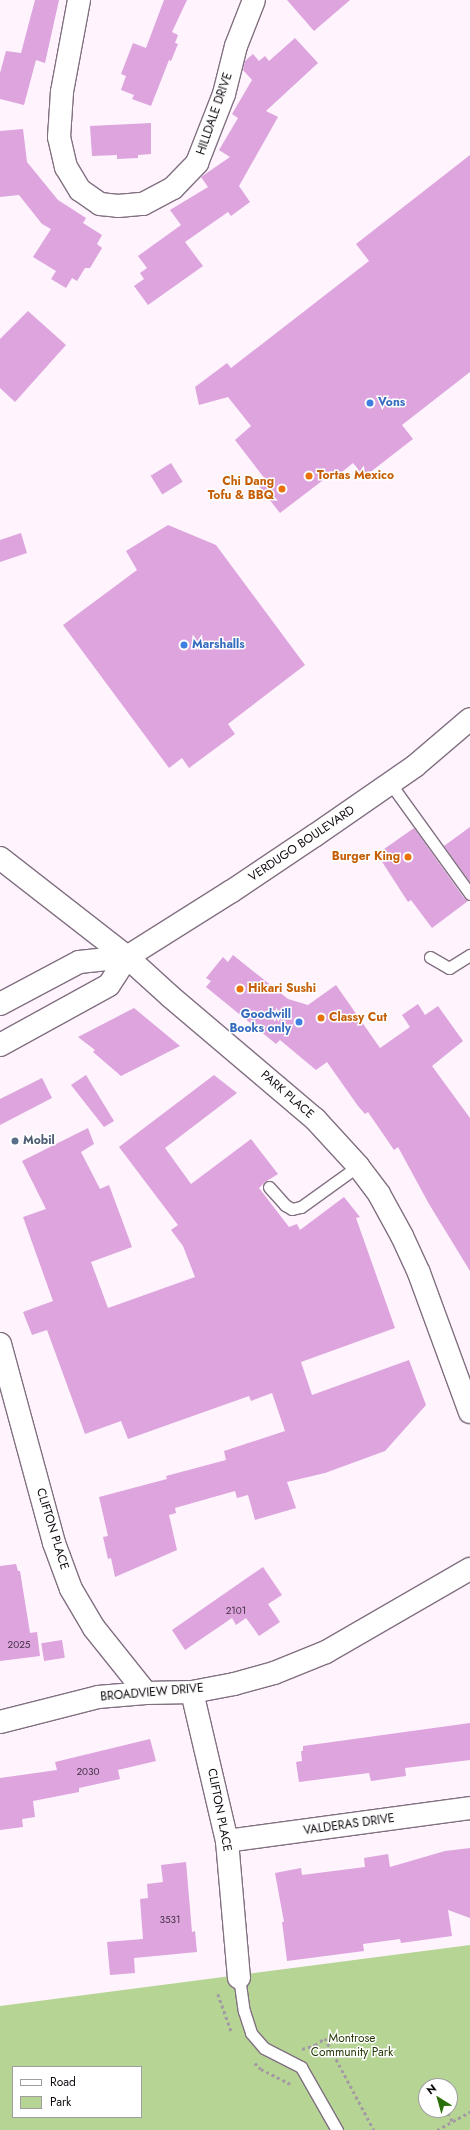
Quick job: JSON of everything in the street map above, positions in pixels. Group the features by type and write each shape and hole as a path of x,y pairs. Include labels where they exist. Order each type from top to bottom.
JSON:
{"street":[{"name":"HILLDALE DRIVE","path":"79,0 62,92 59,137 66,167 80,190 100,204 118,206 143,204 173,188 198,163 224,94 236,46 254,0"},
{"name":"VERDUGO BOULEVARD","path":"0,1045 109,986 127,958 245,883 415,766 470,719"},
{"name":"PARK PLACE","path":"0,858 127,958 170,997 315,1119 358,1166 379,1194 419,1273 470,1412"},
{"name":"VERDUGO BOULEVARD","path":"0,1004 79,962 127,958"},
{"name":"CLIFTON PLACE","path":"0,1344 54,1543 71,1589 94,1628 146,1693"},
{"name":"BROADVIEW DRIVE","path":"0,1722 98,1697 146,1693 192,1692 234,1684 274,1673 326,1652 470,1569"},
{"name":"CLIFTON PLACE","path":"192,1692 227,1842 239,1978"},
{"name":"VALDERAS DRIVE","path":"227,1842 470,1808"}],"lane":[{"path":"390,783 470,894"},
{"path":"430,957 449,968 470,955"},
{"path":"269,1187 285,1205 292,1209 300,1208 358,1166"},
{"path":"239,1978 244,2011 251,2033 264,2048 301,2067 336,2130"}],"path":[{"path":"294,2048 301,2049 315,2045 325,2038 374,2130"},
{"path":"437,2130 470,2112"},
{"path":"451,2118 453,2122"}],"green space":[{"name":"Montrose Community Park","path":"470,1945 470,2130 0,2130 0,2006"}],"building":[{"path":"35,0 59,0 45,63 36,60 24,105 0,99 0,73 6,51 21,53"},
{"path":"164,0 187,0 172,32 178,35 175,43 178,44 171,61 169,60 151,106 132,99 134,95 121,90 126,76 121,74 133,43 146,48"},
{"path":"287,0 350,0 314,31"},
{"path":"295,38 318,63 266,111 278,117 239,186 250,202 231,216 228,212 185,242 203,266 148,305 134,286 144,279 140,273 147,268 138,256 181,225 170,210 208,187 201,177 230,157 219,150 238,118 232,114 252,80 243,70 245,61 253,54 259,61 265,56 269,61"},
{"path":"151,123 151,154 138,155 138,158 117,159 117,155 92,156 90,126"},
{"path":"23,129 27,162 58,200 86,218 83,223 102,235 97,244 102,248 90,268 85,268 77,281 72,278 66,288 51,279 56,271 33,257 51,229 42,224 19,195 0,197 0,131"},
{"path":"470,155 470,372 402,425 413,439 364,477 353,463 338,475 335,471 280,513 258,485 265,479 235,440 251,426 228,397 199,405 195,387 227,363 231,368 369,261 356,244"},
{"path":"28,311 66,345 15,402 0,388 0,339"},
{"path":"171,463 183,482 162,494 151,476"},
{"name":"Marshalls","path":"168,525 216,545 305,665 228,724 235,734 189,768 182,758 169,768 63,625 137,570 126,551"},
{"path":"21,533 27,553 0,562 0,540"},
{"path":"470,827 470,882 444,846"},
{"path":"414,828 464,898 468,901 432,928 411,900 408,902 377,854"},
{"path":"233,955 288,999 308,1005 336,985 380,1048 410,1027 402,1015 418,1004 425,1015 438,1006 463,1041 432,1066 470,1118 470,1271 429,1204 398,1147 394,1150 368,1112 365,1114 358,1106 327,1062 316,1070 280,1040 276,1044 206,987 211,981 206,978 223,957 228,962"},
{"path":"134,1008 180,1046 121,1076 93,1052 95,1050 78,1037"},
{"path":"86,1075 114,1121 104,1127 71,1085"},
{"path":"214,1075 237,1093 165,1148 191,1184 251,1139 278,1174 265,1182 259,1188 289,1227 297,1224 300,1230 344,1197 360,1217 356,1218 395,1328 301,1362 312,1395 409,1360 426,1405 385,1451 325,1473 287,1482 296,1508 255,1520 248,1495 237,1498 235,1491 175,1508 176,1513 169,1515 177,1550 115,1577 111,1558 108,1559 103,1537 108,1536 99,1497 167,1479 166,1476 226,1460 224,1451 285,1431 272,1393 251,1401 249,1396 128,1439 121,1421 85,1434 47,1330 32,1335 23,1312 53,1301 23,1217 46,1209 22,1161 88,1128 94,1144 81,1152 100,1189 109,1185 132,1247 91,1262 108,1308 195,1277 183,1246 171,1230 178,1225 119,1147"},
{"path":"42,1078 52,1098 0,1125 0,1099"},
{"path":"16,1564 18,1571 20,1571 30,1633 37,1632 40,1656 0,1661 0,1566"},
{"path":"263,1567 282,1595 268,1604 280,1622 259,1636 246,1618 236,1625 232,1618 185,1650 172,1630"},
{"path":"62,1640 65,1658 44,1661 41,1643"},
{"path":"470,1723 470,1760 405,1768 406,1776 371,1781 369,1773 299,1782 296,1762 302,1761 301,1751 303,1751 303,1746"},
{"path":"150,1739 156,1761 118,1770 120,1779 79,1788 79,1792 33,1801 35,1817 22,1819 23,1827 0,1830 0,1778 57,1770 55,1762"},
{"path":"470,1848 470,1918 448,1910 452,1936 401,1943 400,1939 363,1944 364,1951 287,1961 282,1922 284,1922 275,1873 301,1868 302,1875 365,1867 364,1858 388,1854 390,1867 445,1851"},
{"path":"186,1862 192,1932 195,1931 197,1952 134,1958 135,1973 110,1975 107,1942 143,1939 140,1899 148,1898 147,1884 163,1882 161,1865"}],"place":[{"name":"Vons","path":"370,403"},
{"name":"Tortas Mexico","path":"309,476"},
{"name":"Chi Dang Tofu & BBQ","path":"282,489"},
{"name":"Marshalls","path":"184,645"},
{"name":"Burger King","path":"408,857"},
{"name":"Hikari Sushi","path":"240,989"},
{"name":"Classy Cut","path":"321,1018"},
{"name":"Goodwill Books only","path":"299,1022"},
{"name":"Mobil","path":"15,1141"}]}
